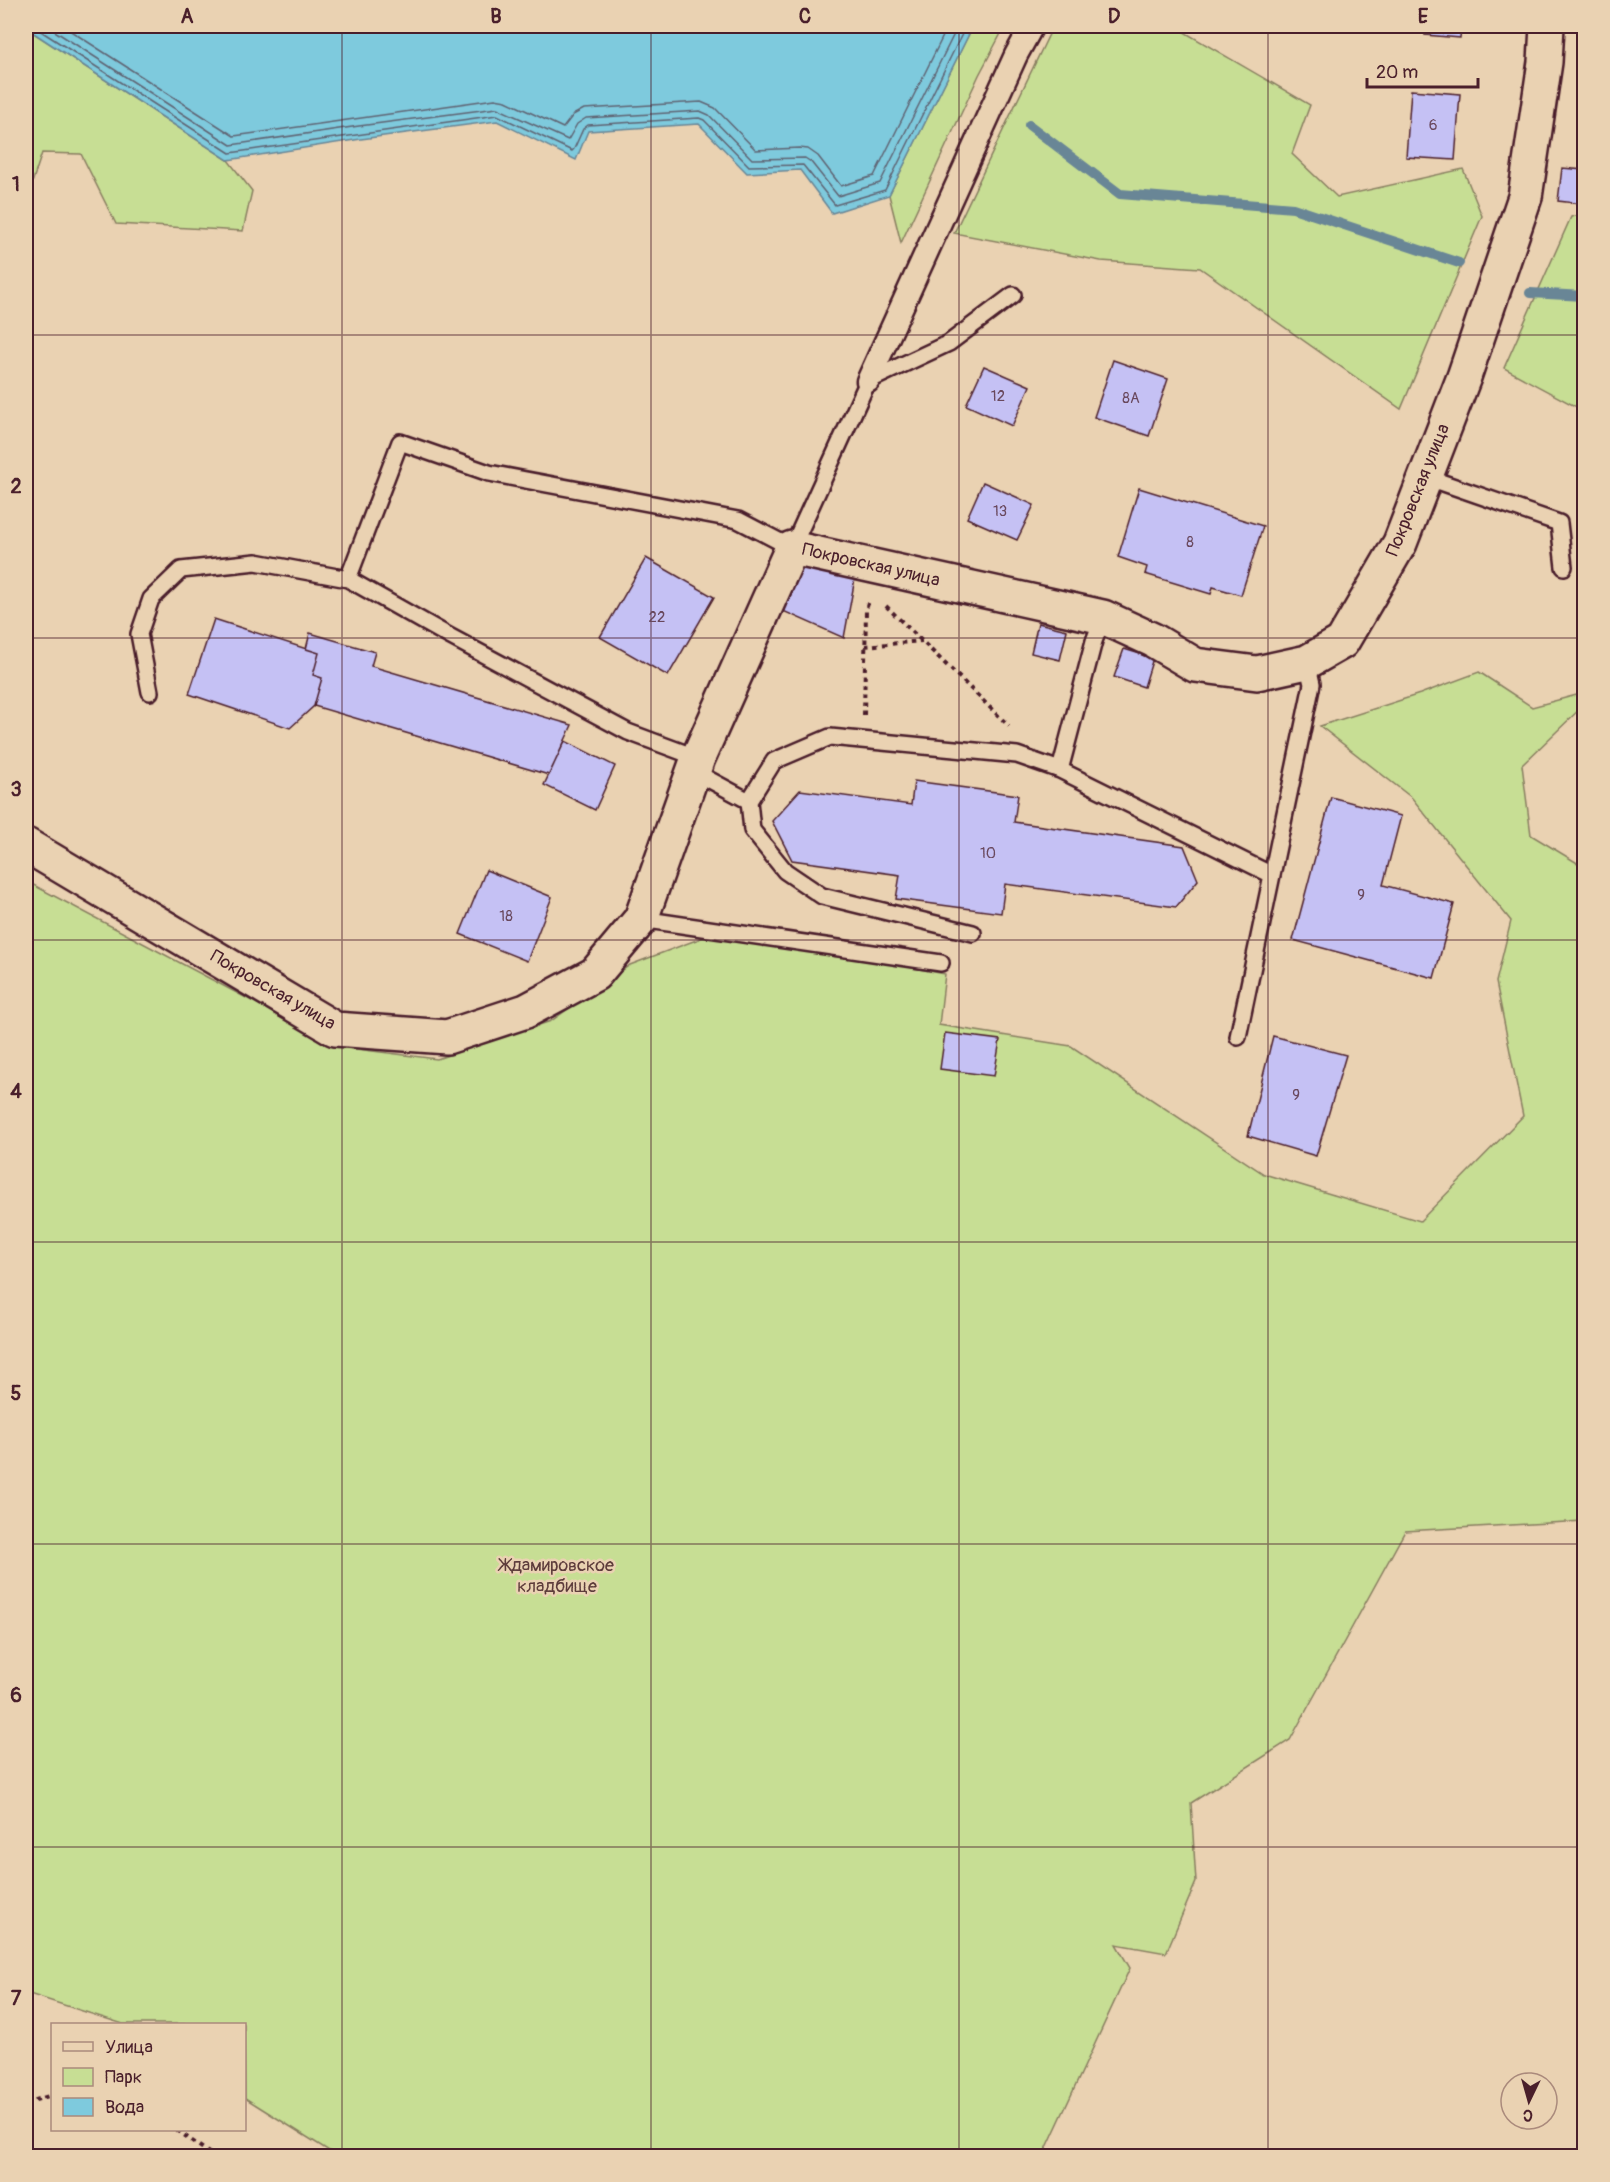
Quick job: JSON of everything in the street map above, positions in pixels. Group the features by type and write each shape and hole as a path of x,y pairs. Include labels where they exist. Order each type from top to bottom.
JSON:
{"street":[{"path":"868,381 1016,55 1032,26"},
{"name":"Покровская улица","path":"26,845 335,1029 447,1037 526,1011 595,974 641,919 695,768 792,548 1102,617 1153,640 1195,665 1257,673 1306,662 1342,642 1400,543 1464,377 1525,197 1545,62 1547,26"}],"lane":[{"path":"348,579 400,442 489,472 738,520 792,548 868,381 949,343 1013,295"},
{"path":"1426,477 1559,524 1563,567"},
{"path":"150,692 139,634 151,599 181,570 256,562 348,579 695,768 708,779 749,801"},
{"path":"1060,770 1102,617"},
{"path":"1239,1037 1312,684 1306,662"},
{"path":"973,933 822,896 785,871 752,830 749,801 774,762 830,737 1017,755 1060,770 1272,875"},
{"path":"641,919 941,963"}],"path":[{"path":"864,741 866,610 869,597 880,600 1020,737 1017,755"},
{"path":"865,646 922,641"},
{"path":"26,2103 51,2095"},
{"path":"178,2131 213,2157"}],"green space":[{"path":"973,26 1005,26 979,75 901,243 889,195"},
{"path":"1053,26 1174,26 1310,105 1292,154 1337,197 1463,169 1482,216 1401,409 1200,268 1101,261 954,233"},
{"path":"26,28 228,160 252,191 243,231 116,224 81,154 42,153 26,201"},
{"path":"1584,214 1584,411 1504,368 1571,217"},
{"name":"Ждамировское кладбище","path":"1479,672 1532,707 1584,693 1584,705 1522,765 1531,835 1584,867 1584,1521 1405,1531 1290,1740 1191,1803 1196,1882 1166,1953 1116,1944 1130,1968 1043,2156 337,2156 246,2099 246,2023 120,2023 26,1993 26,881 252,1001 348,1048 437,1059 551,1021 630,965 720,931 945,974 939,1025 1071,1046 1264,1174 1420,1221 1523,1116 1496,982 1511,921 1412,798 1320,726 1420,694"}],"water":[{"path":"26,26 973,26 889,195 832,213 800,170 747,173 699,124 588,131 576,160 497,121 228,160"}],"building":[{"path":"1426,26 1461,26 1460,38 1425,35"},
{"path":"1411,90 1460,94 1455,160 1406,157"},
{"path":"1562,168 1584,170 1584,204 1558,201"},
{"path":"1113,360 1168,379 1149,436 1094,417"},
{"path":"984,366 1030,386 1012,426 966,405"},
{"path":"983,482 1034,505 1017,540 967,518"},
{"path":"1139,488 1263,526 1241,595 1213,587 1211,594 1145,574 1147,567 1118,557"},
{"path":"646,558 714,597 668,676 600,637"},
{"path":"799,559 856,573 844,638 774,607"},
{"path":"214,619 319,653 313,675 322,678 314,706 290,728 189,694"},
{"path":"1038,623 1067,630 1060,660 1031,653"},
{"path":"310,633 375,652 371,666 572,725 549,775 314,706 322,678 313,675 319,653 306,649"},
{"path":"1124,649 1153,658 1144,687 1114,677"},
{"path":"565,741 615,766 595,810 544,785"},
{"path":"914,781 1018,795 1014,822 1184,846 1198,880 1176,907 1005,884 1001,913 896,899 900,875 792,860 772,821 800,790 911,805"},
{"path":"1331,797 1401,816 1383,885 1454,904 1434,978 1293,940"},
{"path":"486,870 552,897 527,961 460,934"},
{"path":"945,1033 1000,1040 994,1076 940,1069"},
{"path":"1273,1036 1346,1055 1316,1156 1248,1136"}],"waterway":[{"path":"1029,125 1120,194 1293,208 1459,263"},
{"path":"1530,293 1584,296"}]}
